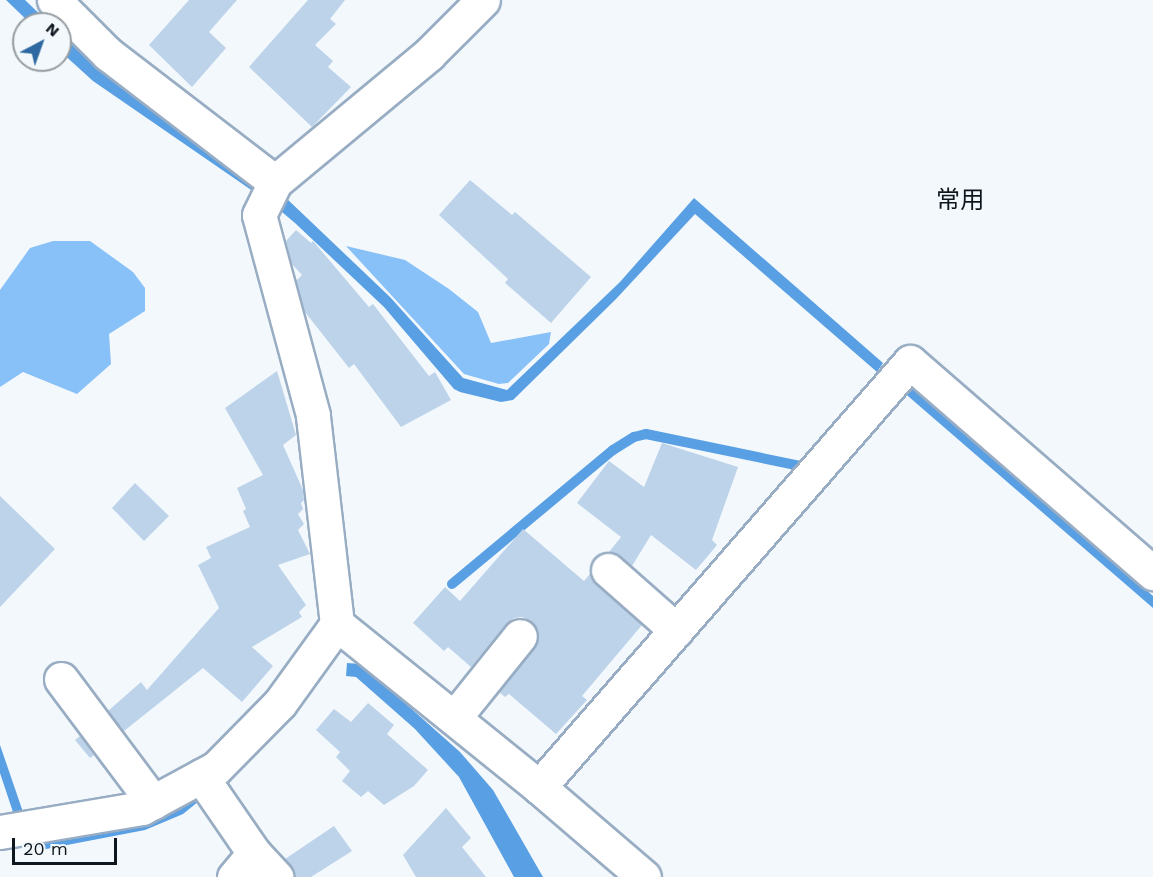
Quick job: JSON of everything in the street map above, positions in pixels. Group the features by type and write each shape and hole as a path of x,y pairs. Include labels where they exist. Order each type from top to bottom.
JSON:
{"street":[{"path":"54,0 108,54 275,182"},
{"path":"0,832 142,808 216,768 280,704 337,624 313,415 259,215 275,182 429,54 483,0"},
{"path":"539,787 910,362 1153,573"},
{"path":"608,570 676,630"},
{"path":"337,624 539,787 644,877"},
{"path":"454,718 520,636"},
{"path":"61,679 153,802"},
{"path":"201,776 244,865 276,877"}],"shaded area":[{"path":"6,0 25,0 38,12 18,12"},
{"path":"72,44 111,80 285,197 390,297 463,378 507,390 620,282 694,198 883,363 877,372 695,214 616,299 513,400 501,402 460,392 454,389 384,307 295,223 276,207 93,81 72,62"},
{"path":"53,241 90,241 133,272 145,288 145,311 109,334 111,364 77,394 23,372 0,387 0,290 30,248"},
{"path":"346,246 405,260 449,289 478,312 491,343 551,332 549,344 508,383 499,384 464,374"},
{"path":"908,383 1153,596 1153,608 901,390"},
{"path":"347,663 361,664 460,752 493,790 543,877 514,877 459,777 415,729 356,677 346,676"},
{"path":"0,745 23,812 13,812 0,773"},
{"path":"190,797 199,801 183,814 145,830 41,850 36,839"}],"building":[{"path":"189,0 237,0 209,32 226,48 192,87 149,45"},
{"path":"308,0 345,0 330,19 336,24 315,45 333,61 328,67 351,87 312,127 249,67"},
{"path":"470,180 512,215 515,212 591,277 551,323 505,283 508,279 439,215"},
{"path":"296,230 311,243 313,241 369,307 373,304 429,376 435,372 451,400 401,427 354,364 349,368 305,312 296,281 302,275 292,264 286,241"},
{"path":"277,371 296,435 283,445 303,490 304,500 301,503 303,509 298,514 304,524 298,530 310,554 278,565 306,605 299,612 302,617 252,647 273,666 242,702 203,668 124,731 108,711 141,682 147,690 219,608 198,565 211,558 206,547 250,527 243,511 246,509 237,488 263,475 225,408"},
{"path":"662,443 738,467 712,540 717,545 696,570 651,535 632,566 620,556 609,552 621,537 577,503 609,461 644,487"},
{"path":"135,483 169,516 144,541 112,508"},
{"path":"0,496 55,549 0,607"},
{"path":"523,529 584,581 590,574 596,584 642,625 582,696 587,700 556,734 509,694 505,697 499,692 535,647 539,638 538,630 531,621 522,617 514,618 506,624 471,667 448,647 444,651 413,623 445,587 460,601"},
{"path":"368,703 394,725 387,734 428,770 414,786 384,805 368,791 361,797 342,781 350,771 336,757 340,752 316,730 334,709 351,722"},
{"path":"80,736 94,755 90,758 75,740"},
{"path":"446,808 471,838 462,847 486,877 416,877 403,855"},
{"path":"334,826 352,851 311,877 294,877 285,859"}],"waterway":[{"path":"452,584 613,450 634,437 646,434 800,466"}],"district":[{"name":"常用","path":"960,201"}]}
